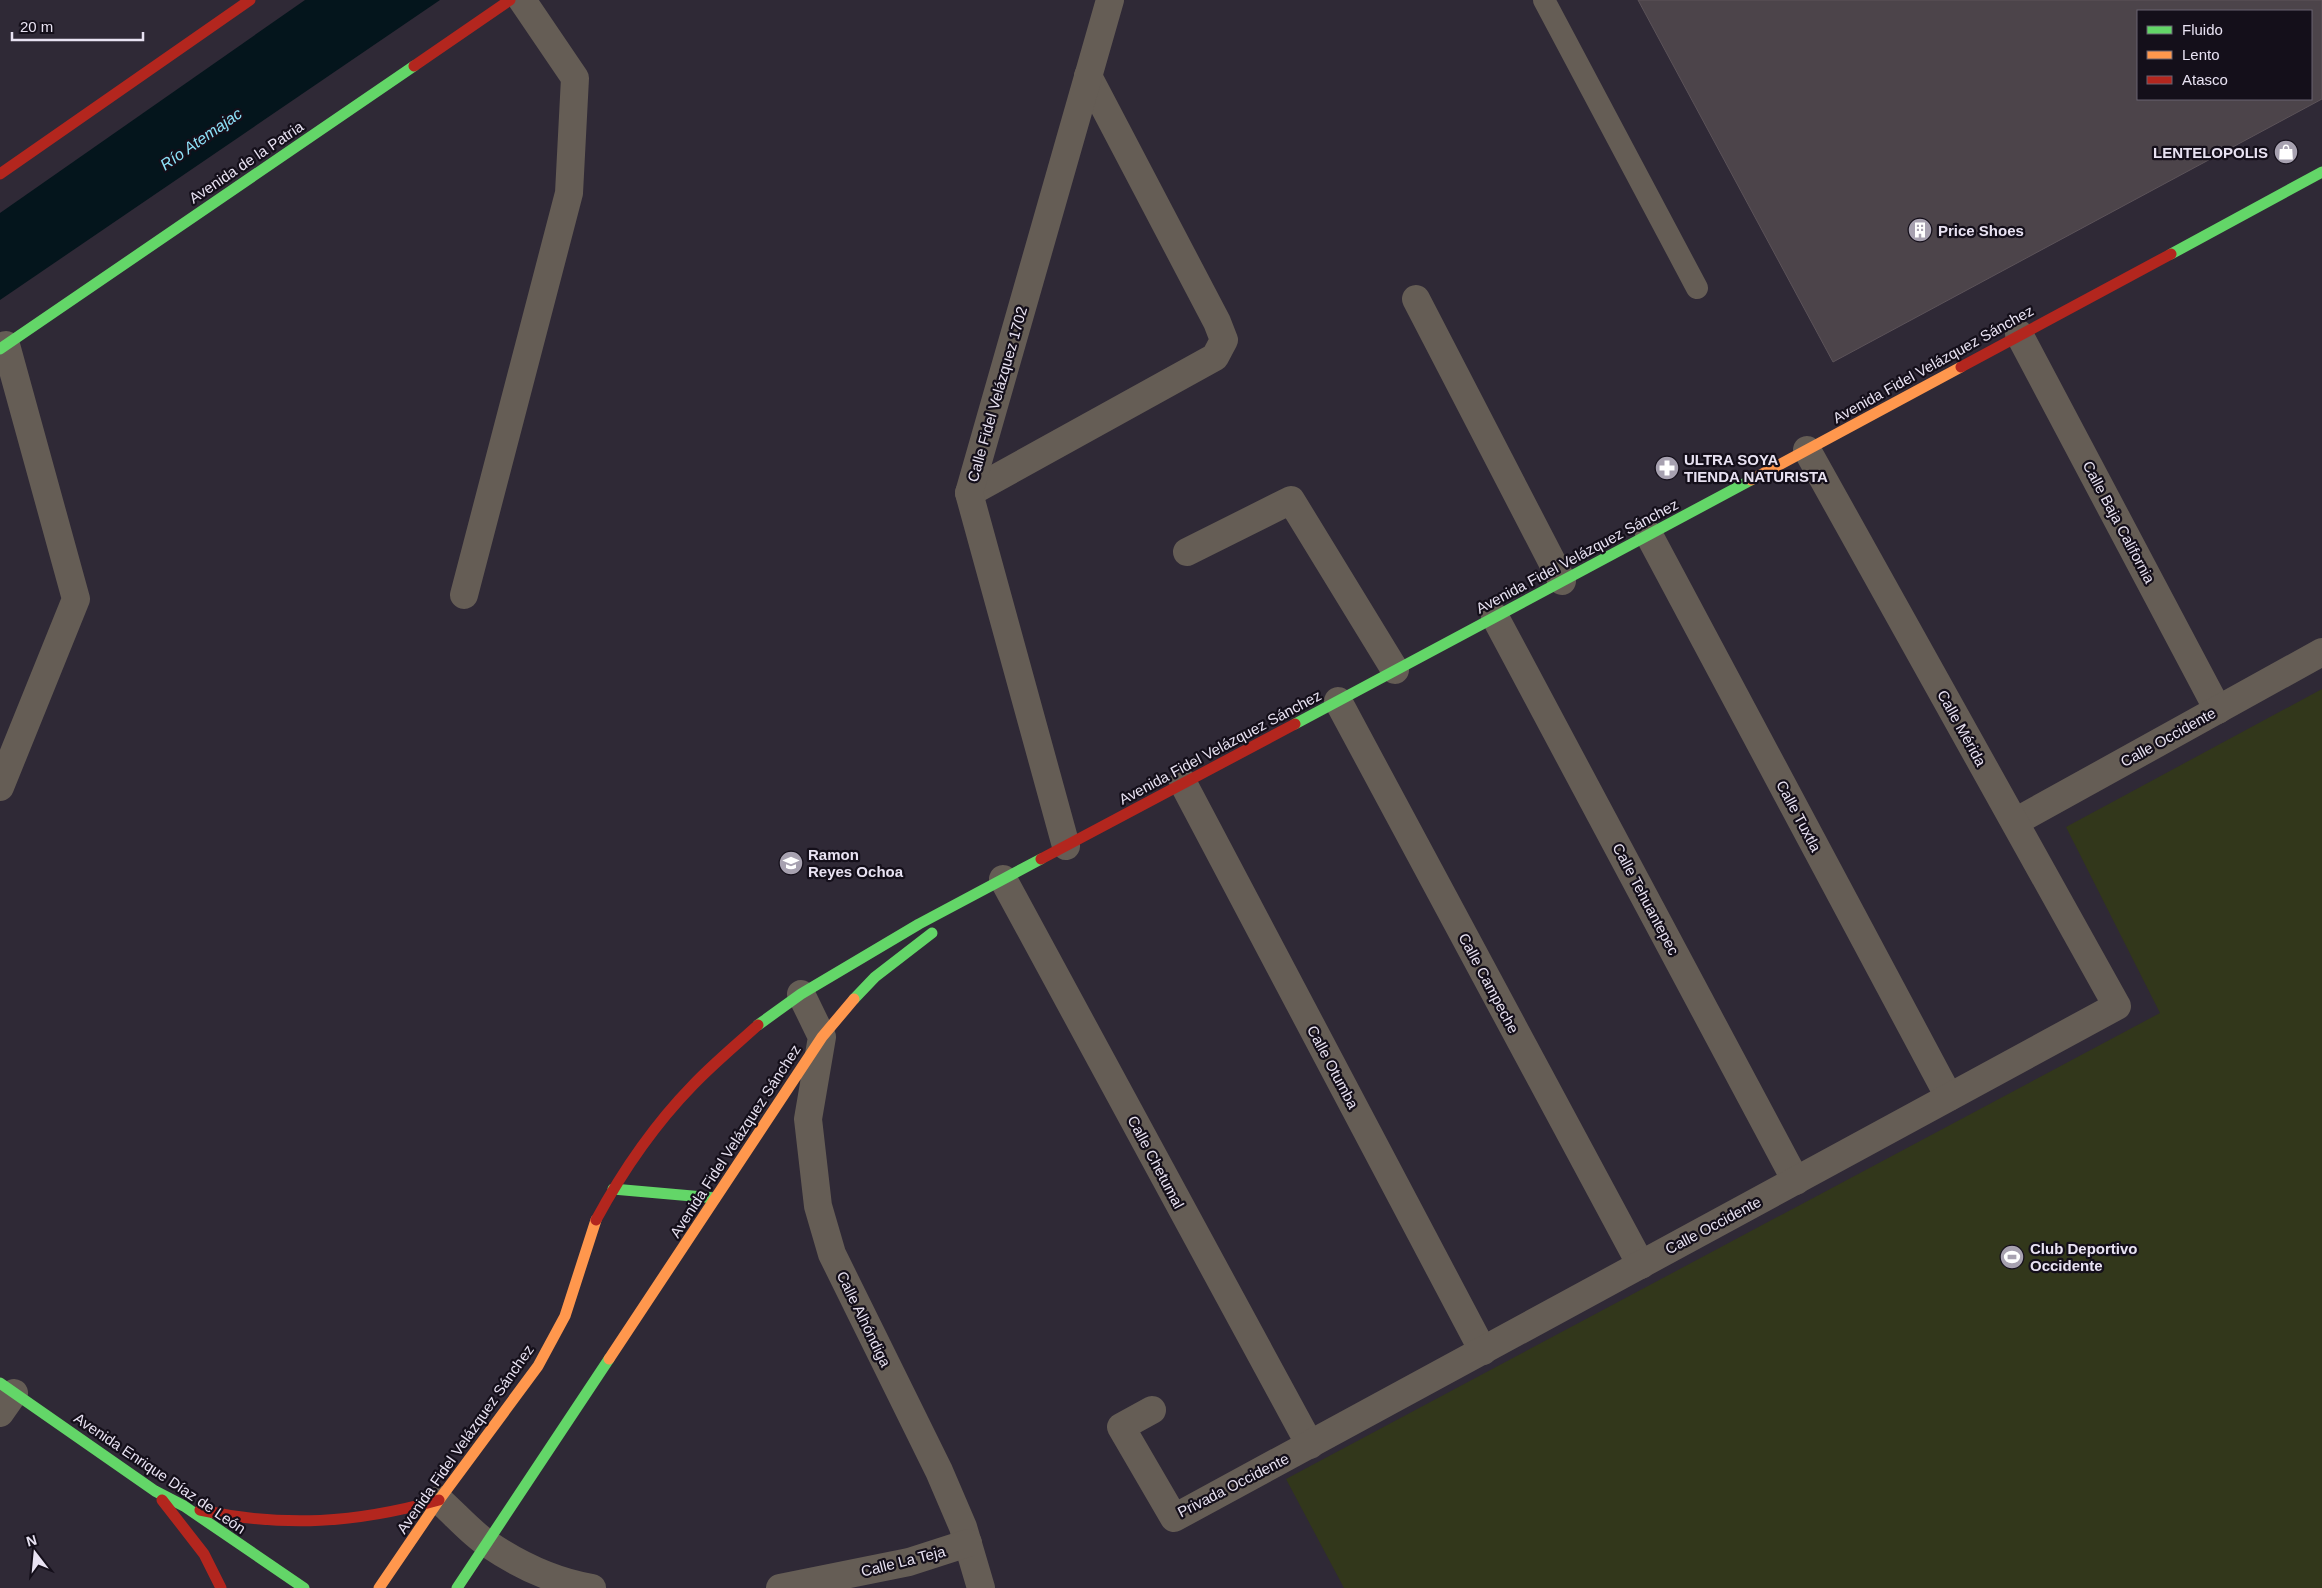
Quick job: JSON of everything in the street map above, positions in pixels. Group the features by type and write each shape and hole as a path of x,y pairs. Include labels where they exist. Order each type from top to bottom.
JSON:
{"main road":[{"path":"0,174 250,0"},
{"name":"Avenida de la Patria","path":"3,347 510,0"},
{"name":"Avenida Fidel Velázquez Sánchez","path":"379,1588 439,1500 538,1366 566,1316 593,1225 613,1189 646,1141 692,1086 761,1022 801,994 919,924 1562,582 2322,172"},
{"name":"Avenida Fidel Velázquez Sánchez","path":"457,1588 822,1037 846,1006 875,977 1003,879"},
{"path":"613,1189 715,1198"},
{"name":"Avenida Enrique Díaz de León","path":"5,1396 155,1491 184,1506 304,1588"},
{"path":"155,1491 204,1554 221,1588"},
{"path":"184,1506 225,1516 268,1522 312,1524 355,1520 389,1514 439,1500"}],"street":[{"path":"464,595 569,193 576,78 522,0"},
{"name":"Calle Fidel Velázquez 1702","path":"1066,846 969,493 1110,0"},
{"path":"969,493 1215,357 1224,340 1217,322 1088,76"},
{"path":"1416,299 1562,582"},
{"name":"Calle Baja California","path":"2019,334 2218,710"},
{"path":"0,787 76,599 3,347"},
{"name":"Calle Mérida","path":"1808,450 2117,1006"},
{"path":"1187,552 1291,500 1395,670"},
{"name":"Calle Tuxtla","path":"1648,535 1949,1097"},
{"name":"Calle Tehuantepec","path":"1495,617 1796,1180"},
{"name":"Calle Occidente","path":"2015,822 2322,652"},
{"name":"Calle Campeche","path":"1338,701 1641,1265"},
{"name":"Calle Otumba","path":"1183,783 1483,1351"},
{"name":"Calle Chetumal","path":"1003,879 1310,1445"},
{"path":"801,994 822,1037"},
{"name":"Calle Occidente","path":"1310,1445 2117,1006"},
{"name":"Calle Alhóndiga","path":"822,1037 808,1119 818,1206 832,1254 939,1471 963,1526 981,1588"},
{"name":"Privada Occidente","path":"1152,1410 1121,1427 1174,1518 1310,1445"},
{"path":"439,1500 487,1544 533,1569 576,1585 592,1588"},
{"name":"Calle La Teja","path":"780,1588 909,1562 968,1543"}],"lane":[{"path":"1544,0 1697,288"}],"green space":[{"name":"Club Deportivo Occidente","path":"2322,689 2322,1588 1344,1588 1286,1479 2160,1013 2066,827"}],"water":[{"name":"Río Atemajac","path":"305,0 440,0 0,300 0,213"}],"building":[{"name":"Price Shoes","path":"1638,0 2322,0 2322,99 1833,362"}],"traffic: fast":[{"path":"0,349 414,66"},
{"path":"2171,254 2322,172"},
{"path":"1295,724 1751,480"},
{"path":"758,1025 801,994 919,924 1041,859"},
{"path":"854,999 875,977 932,933"},
{"path":"613,1189 715,1198"},
{"path":"457,1588 609,1359"},
{"path":"0,1383 155,1491 184,1506 304,1588"}],"traffic: slow":[{"path":"1751,480 1961,367"},
{"path":"609,1359 822,1037 854,999"},
{"path":"379,1588 439,1500 538,1366 565,1316 596,1220"}],"traffic: jam":[{"path":"0,174 250,0"},
{"path":"414,66 510,0"},
{"path":"1961,367 2171,254"},
{"path":"1041,859 1295,724"},
{"path":"596,1220 628,1167 665,1116 701,1077 758,1025"},
{"path":"162,1500 204,1554 221,1588"},
{"path":"200,1510 262,1519 320,1520 379,1514 439,1500"}],"place":[{"name":"LENTELOPOLIS","path":"2286,152"},
{"name":"Price Shoes","path":"1920,230"},
{"name":"ULTRA SOYA TIENDA NATURISTA","path":"1667,468"},
{"name":"Ramon Reyes Ochoa","path":"791,863"},
{"name":"Club Deportivo Occidente","path":"2012,1257"}]}
